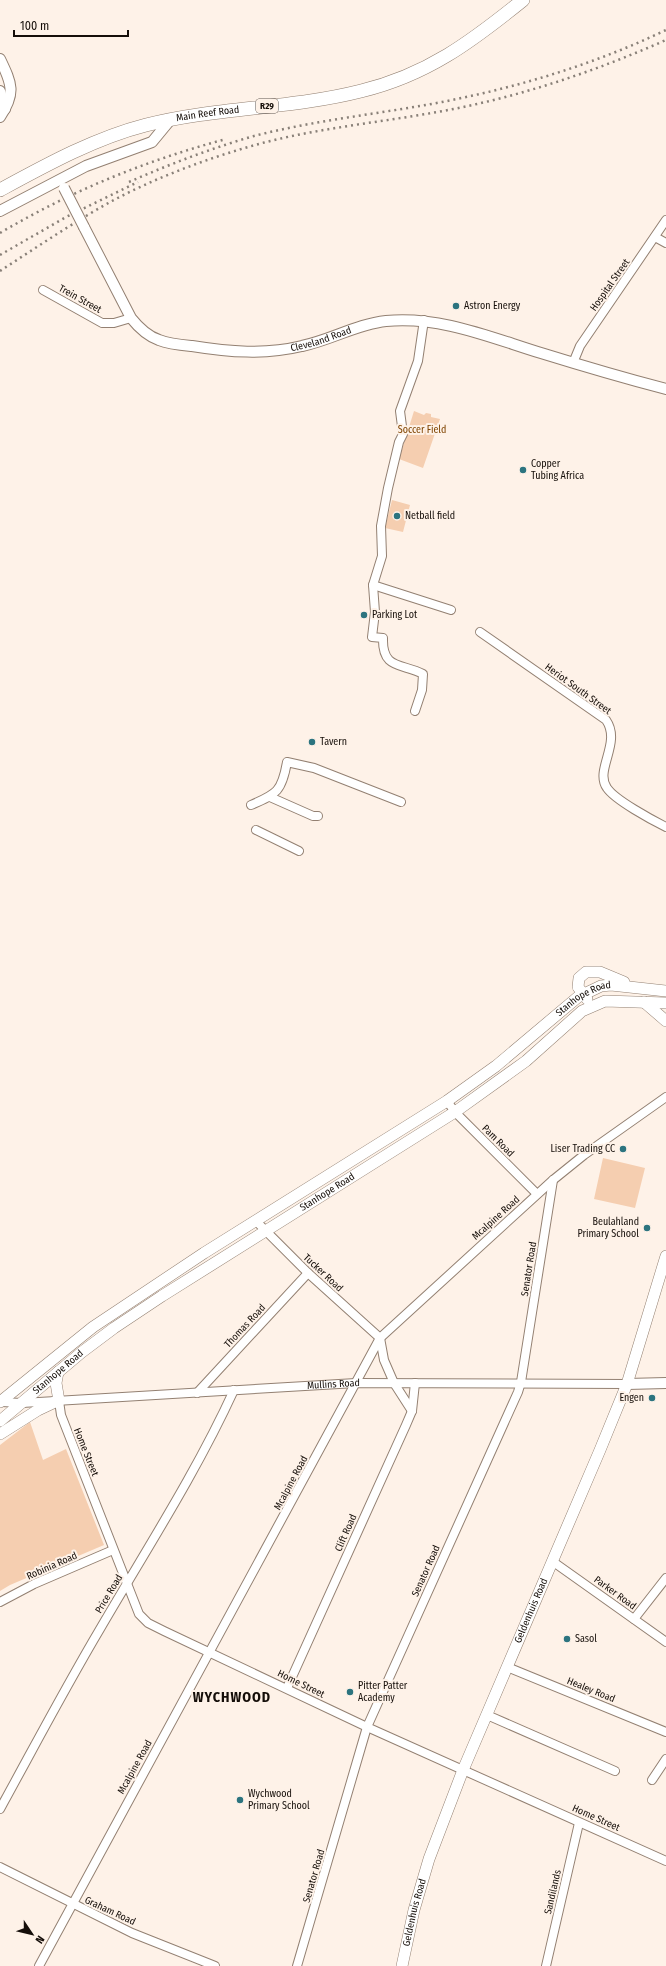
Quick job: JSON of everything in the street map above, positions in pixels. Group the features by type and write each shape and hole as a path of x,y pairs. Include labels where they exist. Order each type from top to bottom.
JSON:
{"main road":[{"name":"Main Reef Road","path":"0,190 45,166 118,134 171,120 226,110 283,105 360,92 380,86 417,72 464,46 522,0"},
{"path":"594,1004 582,995 578,987 578,981 581,976 589,971 600,972 636,987"},
{"name":"Stanhope Road","path":"0,1402 93,1327 256,1221 447,1101 496,1066 582,995 601,986 620,985 666,991"},
{"name":"Stanhope Road","path":"0,1421 58,1372 114,1328 266,1230 455,1112 503,1079 582,1011 594,1004 605,1001 666,1003"},
{"path":"644,1002 666,1021"},
{"path":"496,1066 503,1079"},
{"path":"306,1190 313,1201"},
{"name":"Geldenhuis Road","path":"402,1966 409,1932 424,1876 463,1770 508,1667 552,1560 602,1447 627,1384 666,1256"},
{"path":"0,1434 38,1410 58,1401 56,1383 58,1372"}],"street":[{"path":"0,59 11,88 10,100 2,113"},
{"path":"0,91 2,113"},
{"path":"0,211 59,179 102,159 152,142 171,120"},
{"name":"Cleveland Road","path":"59,179 131,318 145,333 159,340 201,348 247,352 269,352 301,347 377,322 424,320 466,329 572,363 666,389"},
{"name":"Hospital Street","path":"572,363 580,346 666,220"},
{"path":"655,238 666,243"},
{"name":"Trein Street","path":"43,290 102,323 114,323 131,318"},
{"path":"415,711 422,690 423,674 393,663 386,656 383,649 383,638 372,637 375,612 373,585 382,556 381,526 388,488 399,442 403,434 400,411 418,361 424,320"},
{"path":"373,585 451,610"},
{"name":"Heriot South Street","path":"480,632 606,720 610,726 612,736 604,780 606,788 648,818 666,828"},
{"path":"251,805 270,797 277,792 285,776 287,762 314,768 401,802"},
{"path":"270,797 313,816 318,816"},
{"path":"256,830 299,851"},
{"name":"Mcalpine Road","path":"39,1966 380,1338 553,1180 584,1155 666,1097"},
{"name":"Pam Road","path":"447,1101 455,1112 537,1194"},
{"name":"Senator Road","path":"297,1966 367,1727 521,1382 553,1180"},
{"name":"Tucker Road","path":"256,1221 308,1273 380,1338"},
{"name":"Thomas Road","path":"197,1393 308,1273"},
{"path":"380,1338 384,1360 394,1383 412,1411"},
{"name":"Mullins Road","path":"0,1402 22,1403 356,1383 666,1383"},
{"name":"Clift Road","path":"287,1688 412,1411 415,1383"},
{"name":"Price Road","path":"0,1809 56,1707 178,1497 234,1390"},
{"name":"Home Street","path":"58,1401 61,1415 113,1550 139,1614 143,1619 367,1727 666,1861"},
{"name":"Robinia Road","path":"0,1602 34,1584 113,1550"},
{"name":"Parker Road","path":"552,1560 666,1642"},
{"path":"634,1619 666,1578"},
{"name":"Healey Road","path":"508,1667 666,1732"},
{"path":"487,1714 615,1771"},
{"path":"652,1780 666,1760"},
{"name":"Sandilands","path":"546,1966 579,1823"},
{"name":"Graham Road","path":"0,1868 132,1933 199,1963 215,1966"}],"green space":[{"name":"Soccer Field","path":"414,411 424,415 426,413 431,414 431,417 440,419 423,468 399,459"},
{"name":"Netball field","path":"392,500 410,505 403,532 385,528"},
{"path":"603,1158 645,1168 635,1208 594,1199"},
{"path":"30,1422 43,1460 66,1449 104,1545 10,1585 0,1591 0,1445"}],"railway":[{"path":"129,182 191,157 277,130 442,102 528,82 584,64 666,30"},
{"path":"0,271 70,226 129,192 164,176 237,150 282,138 449,110 501,98 573,76 666,40"},
{"path":"0,233 55,203 110,178 167,157 226,139"},
{"path":"0,255 66,217 138,182"}],"place":[{"name":"Astron Energy","path":"456,306"},
{"name":"Copper Tubing Africa","path":"523,470"},
{"name":"Netball field","path":"397,516"},
{"name":"Parking Lot","path":"364,615"},
{"name":"Tavern","path":"312,742"},
{"name":"Liser Trading CC","path":"623,1149"},
{"name":"Beulahland Primary School","path":"647,1228"},
{"name":"Engen","path":"652,1398"},
{"name":"Sasol","path":"567,1639"},
{"name":"Pitter Patter Academy","path":"350,1692"},
{"name":"Wychwood Primary School","path":"240,1800"}],"district":[{"name":"WYCHWOOD","path":"232,1697"}]}
